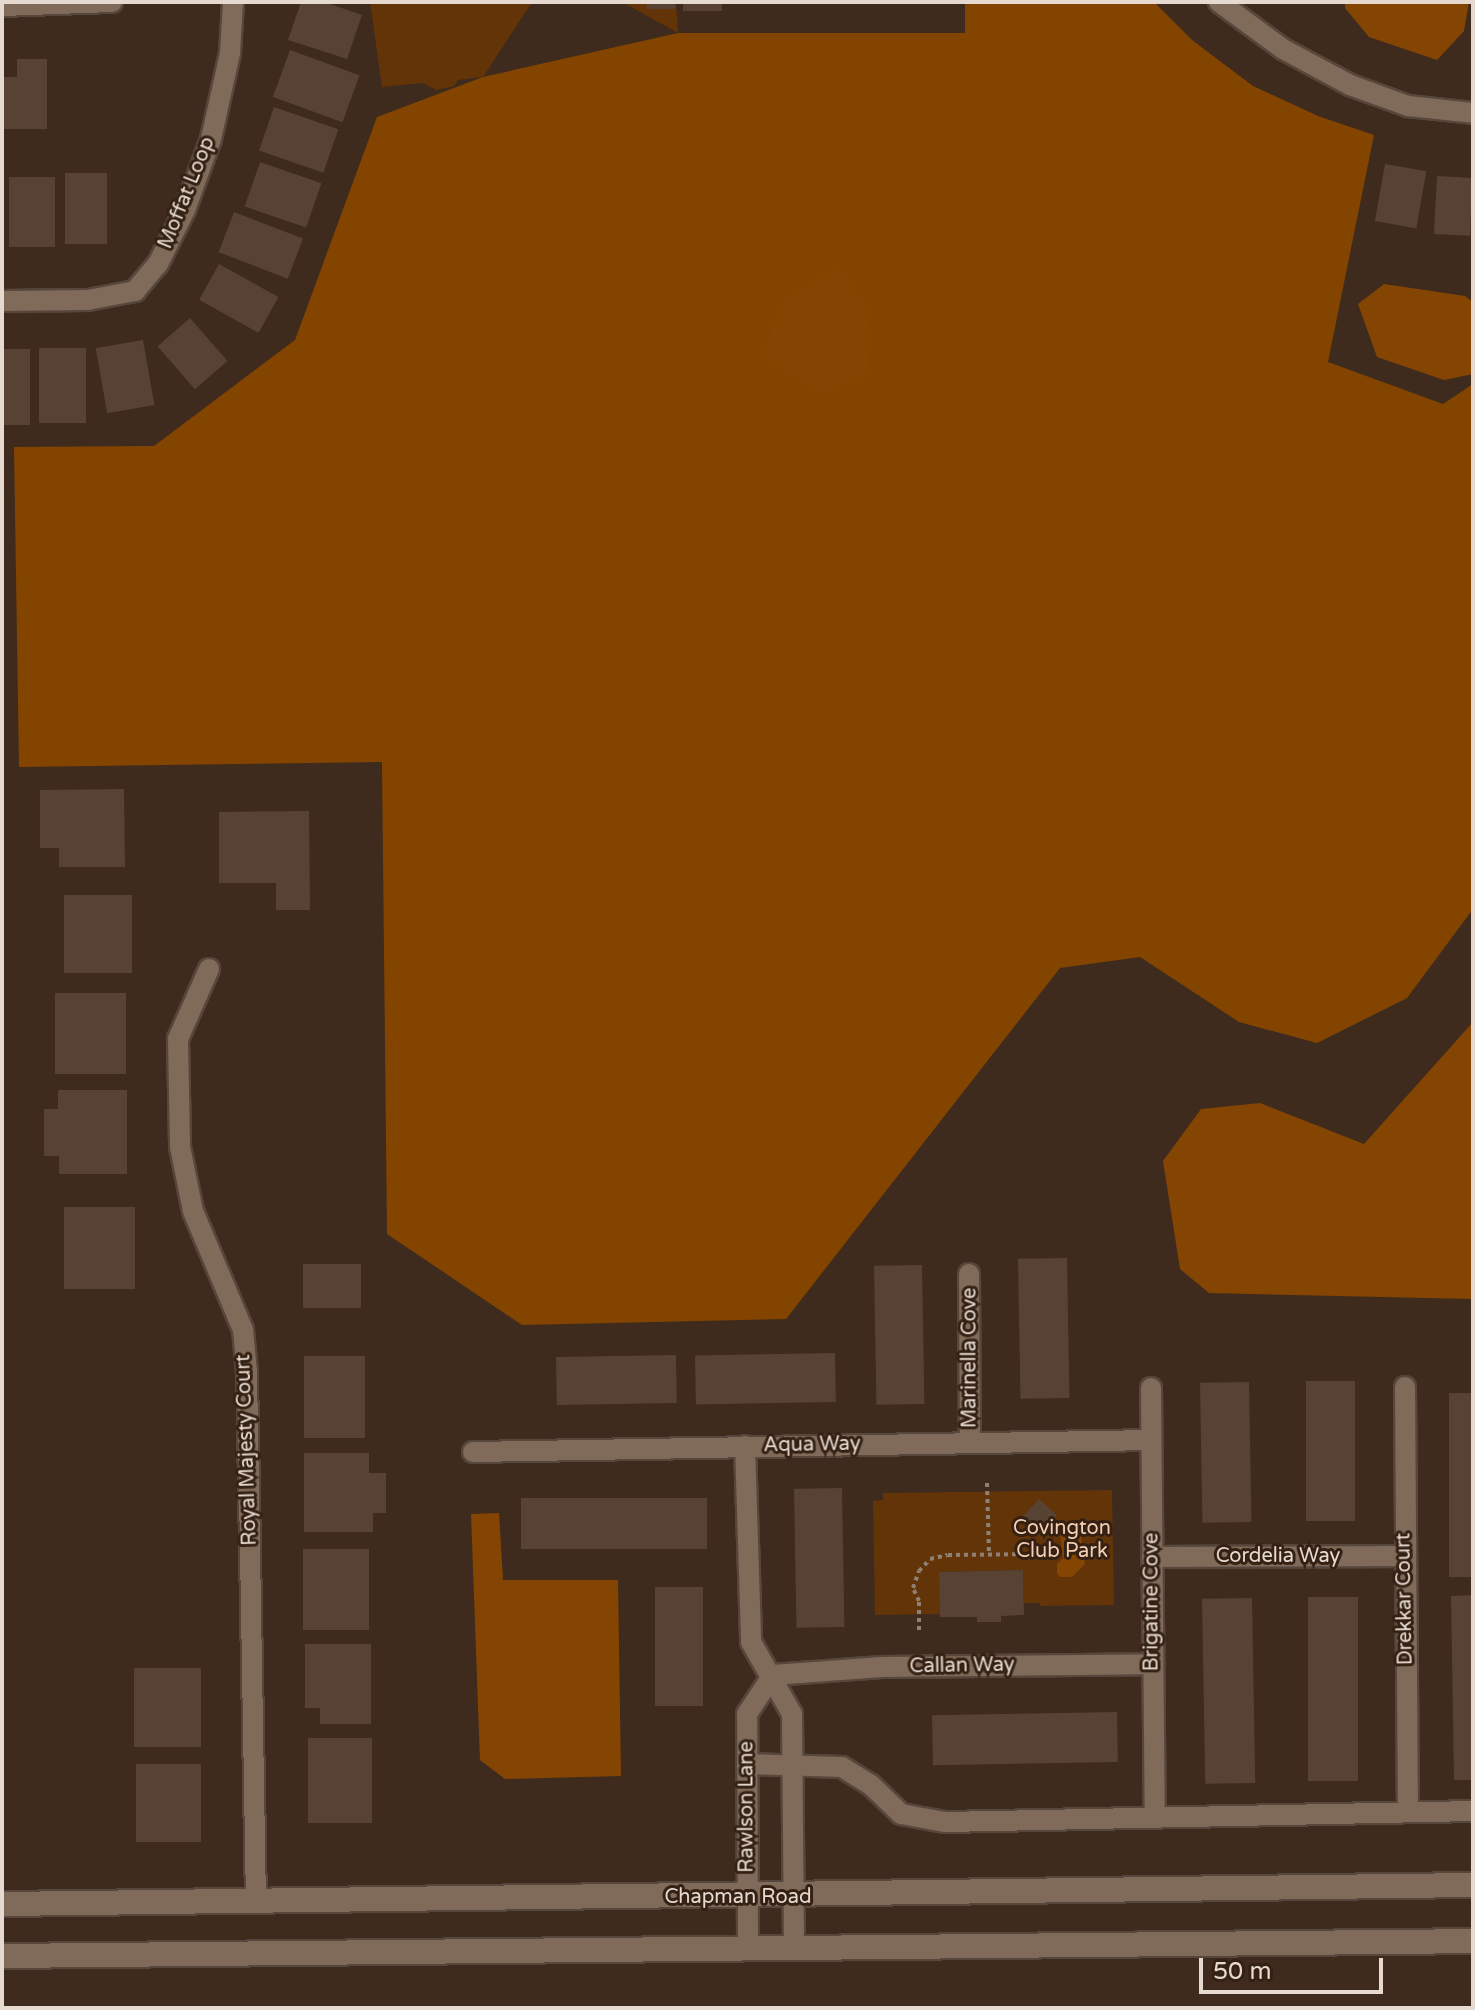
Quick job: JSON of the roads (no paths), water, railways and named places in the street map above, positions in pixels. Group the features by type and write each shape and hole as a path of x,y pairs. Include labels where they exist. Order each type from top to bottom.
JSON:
{"street":[{"path":"2,6 112,2"},
{"name":"Moffat Loop","path":"2,301 88,300 135,291 158,264 185,210 211,139 230,53 233,2"},
{"path":"1219,2 1283,49 1350,85 1408,106 1473,113"},
{"name":"Royal Majesty Court","path":"209,969 178,1039 180,1147 193,1211 243,1330 247,1372 256,1901"},
{"name":"Marinella Cove","path":"969,1274 970,1443"},
{"name":"Drekkar Court","path":"1405,1387 1408,1812"},
{"name":"Brigatine Cove","path":"1151,1388 1155,1816"},
{"name":"Aqua Way","path":"473,1452 1151,1440"},
{"path":"745,1446 751,1642 773,1675 792,1714 790,1764 794,1946"},
{"name":"Cordelia Way","path":"1152,1557 1404,1556"},
{"name":"Callan Way","path":"773,1675 882,1667 1152,1664"},
{"name":"Rawlson Lane","path":"748,1946 747,1714 773,1675"},
{"path":"747,1764 842,1767 871,1785 901,1814 945,1822 1473,1811"},
{"name":"Chapman Road","path":"2,1904 1473,1885"},
{"path":"2,1956 1473,1941"}],"park label":[{"name":"Covington Club Park","path":"1062,1540"}]}
